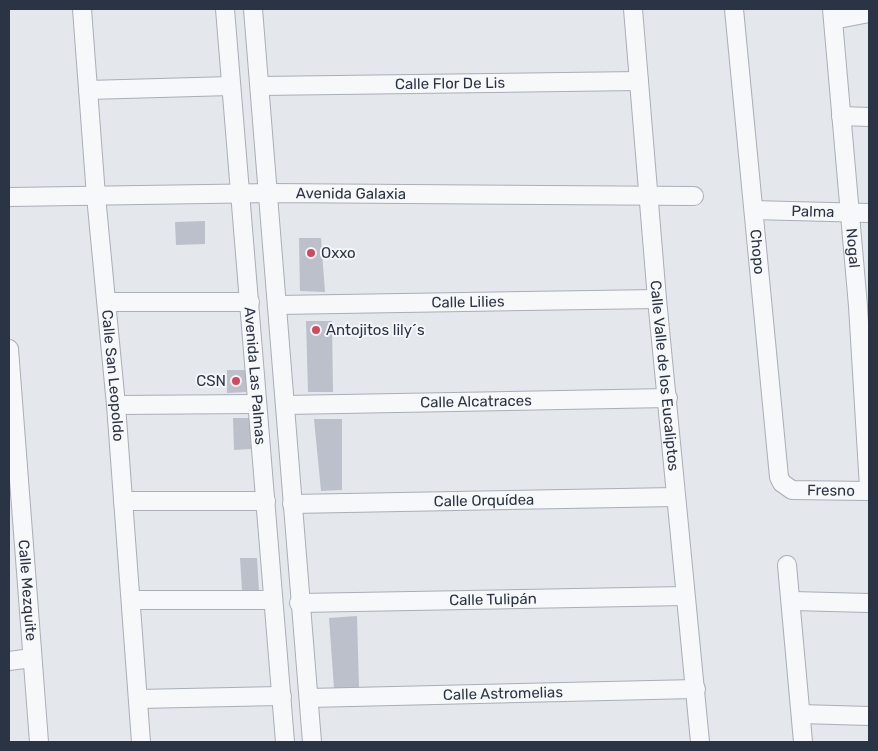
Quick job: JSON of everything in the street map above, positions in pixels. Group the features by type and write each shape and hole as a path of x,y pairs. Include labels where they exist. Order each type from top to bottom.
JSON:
{"street":[{"name":"Calle San Leopoldo","path":"82,9 96,196 107,302 132,600 141,742"},
{"name":"Avenida Las Palmas","path":"225,9 285,742"},
{"name":"Avenida Las Palmas","path":"253,9 270,193 292,504 312,742"},
{"name":"Calle Valle de los Eucaliptos","path":"633,9 685,596 700,742"},
{"name":"Chopo","path":"734,9 755,210 779,477 782,483 792,490"},
{"path":"832,14 869,14"},
{"name":"Nogal","path":"832,14 850,212 864,306 869,489"},
{"name":"Calle Flor De Lis","path":"260,86 639,81"},
{"path":"88,90 231,86"},
{"path":"841,116 869,117"},
{"name":"Avenida Galaxia","path":"9,197 270,193 694,196"},
{"name":"Palma","path":"755,210 869,213"},
{"name":"Calle Lilies","path":"278,305 658,299"},
{"path":"107,302 250,302"},
{"name":"Calle Mezquite","path":"9,349 16,549 32,658 39,742"},
{"name":"Calle Alcatraces","path":"285,405 668,398"},
{"path":"116,405 257,404"},
{"name":"Fresno","path":"792,490 869,489"},
{"name":"Calle Orquídea","path":"292,504 676,497"},
{"path":"123,501 266,501"},
{"path":"787,565 792,602 803,742"},
{"name":"Calle Tulipán","path":"300,603 685,596"},
{"path":"132,600 273,600"},
{"path":"792,602 869,603"},
{"path":"9,662 32,658"},
{"name":"Calle Astromelias","path":"309,698 696,689"},
{"path":"138,699 282,696"},
{"path":"801,714 869,716"}],"building":[{"path":"205,221 205,244 176,245 175,222"},
{"name":"Oxxo","path":"299,238 321,238 325,292 300,291"},
{"path":"306,321 332,321 333,392 308,392"},
{"name":"CSN","path":"227,370 246,370 246,392 227,393"},
{"path":"233,418 250,418 251,449 234,450"},
{"path":"314,419 342,419 342,490 321,491"},
{"path":"240,558 257,558 259,590 242,590"},
{"path":"357,616 359,688 334,688 329,618"}],"place":[{"name":"Oxxo","path":"311,253"},
{"name":"Antojitos lily´s","path":"316,330"},
{"name":"CSN","path":"236,381"}]}
